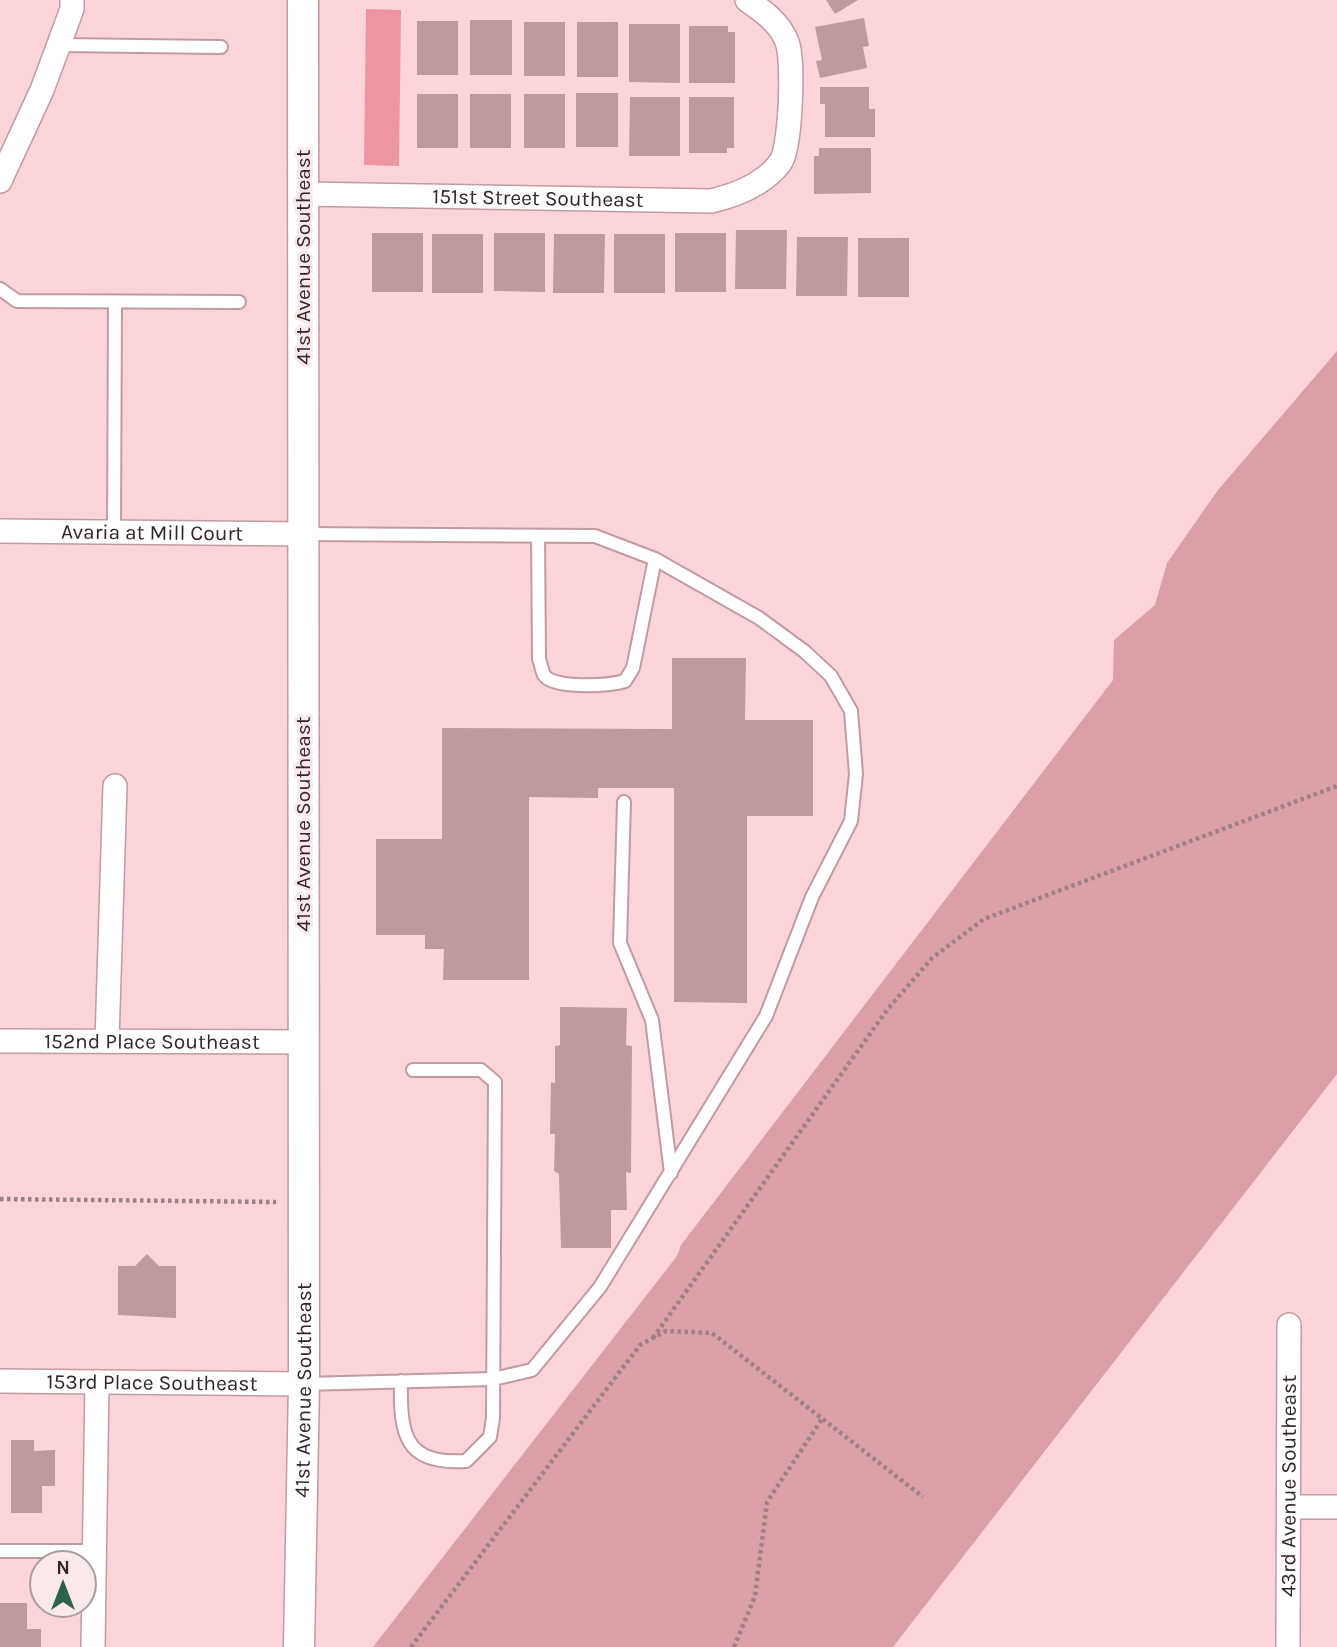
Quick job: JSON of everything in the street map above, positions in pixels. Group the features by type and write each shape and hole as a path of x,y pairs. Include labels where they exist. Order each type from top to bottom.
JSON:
{"street":[{"path":"0,181 59,45 72,0"},
{"name":"41st Avenue Southeast","path":"299,1647 304,1384 303,0"},
{"name":"151st Street Southeast","path":"304,194 711,201 737,195 766,177 782,161 789,134 788,42 770,16 747,0"},
{"name":"Avaria at Mill Court","path":"0,531 114,530 303,534"},
{"path":"107,1041 114,786"},
{"name":"152nd Place Southeast","path":"0,1041 304,1042"},
{"name":"43rd Avenue Southeast","path":"1288,1647 1289,1325"},
{"name":"153rd Place Southeast","path":"0,1381 304,1384"},
{"path":"94,1549 97,1382"},
{"path":"1290,1507 1337,1507"},
{"path":"93,1619 93,1647"}],"lane":[{"path":"59,45 221,47"},
{"path":"0,289 17,301 239,302"},
{"path":"114,530 115,302"},
{"path":"303,534 595,536 655,559 759,618 804,651 831,677 851,711 856,774 851,821 812,897 766,1016 600,1287 532,1370 493,1379 304,1384"},
{"path":"538,536 539,659 545,677 556,684 613,684 625,681 633,668 655,559"},
{"path":"624,802 620,943 652,1020 671,1172"},
{"path":"401,1381 400,1422 406,1439 428,1459 445,1462 466,1461 490,1437 493,1379 495,1083 481,1070 413,1070"},
{"path":"0,1551 28,1551"}],"path":[{"path":"653,1338 887,1010 932,958 984,919 1337,786"},
{"path":"0,1199 249,1200 304,1204"},
{"path":"411,1647 640,1345 666,1331 712,1333 923,1497"},
{"path":"734,1647 755,1596 767,1502 822,1419"}],"shaded area":[{"path":"366,9 401,10 399,166 364,165"},
{"path":"1337,351 1337,1074 893,1647 373,1647 677,1256 681,1245 1113,680 1114,640 1155,605 1167,563 1218,490"}],"building":[{"path":"826,0 858,0 835,14"},
{"path":"864,18 869,46 863,47 867,68 820,78 816,61 822,60 815,27"},
{"path":"470,20 512,20 512,75 470,75"},
{"path":"417,21 458,21 458,75 417,75"},
{"path":"524,22 565,22 565,76 524,76"},
{"path":"577,22 618,22 618,77 577,77"},
{"path":"629,24 680,24 680,83 629,82"},
{"path":"689,26 728,26 728,32 735,32 735,83 689,83"},
{"path":"820,87 869,87 869,109 875,109 875,137 825,137 825,104 820,104"},
{"path":"576,93 618,93 618,147 576,147"},
{"path":"417,94 458,94 458,148 417,148"},
{"path":"470,94 511,94 511,148 470,148"},
{"path":"524,94 565,94 565,148 524,148"},
{"path":"630,97 680,97 680,156 629,156"},
{"path":"689,97 734,97 734,148 727,148 727,153 689,153"},
{"path":"819,148 871,148 871,193 814,194 814,156 819,156"},
{"path":"736,230 787,230 786,289 735,289"},
{"path":"372,233 423,233 423,292 372,292"},
{"path":"494,233 545,233 545,292 494,291"},
{"path":"675,233 726,233 726,292 675,292"},
{"path":"432,234 483,234 483,293 432,293"},
{"path":"554,234 605,234 604,293 553,293"},
{"path":"614,234 665,234 665,293 614,293"},
{"path":"797,237 848,237 847,296 796,296"},
{"path":"858,238 909,238 909,297 858,297"},
{"path":"672,658 746,658 745,720 813,720 813,816 747,816 747,1003 674,1002 674,788 598,788 598,798 529,797 529,980 443,980 444,949 425,949 425,935 376,935 376,839 442,839 442,728 672,729"},
{"path":"560,1007 627,1008 626,1045 632,1046 631,1173 626,1172 627,1210 611,1210 611,1248 561,1248 559,1174 554,1171 555,1134 550,1134 551,1082 555,1083 555,1046 560,1045"},
{"path":"147,1254 159,1266 176,1266 176,1318 118,1315 118,1266 135,1266"},
{"path":"11,1440 34,1440 34,1451 55,1450 55,1486 42,1486 42,1513 11,1513"},
{"path":"0,1603 27,1603 27,1629 41,1629 41,1647 0,1647"}]}
